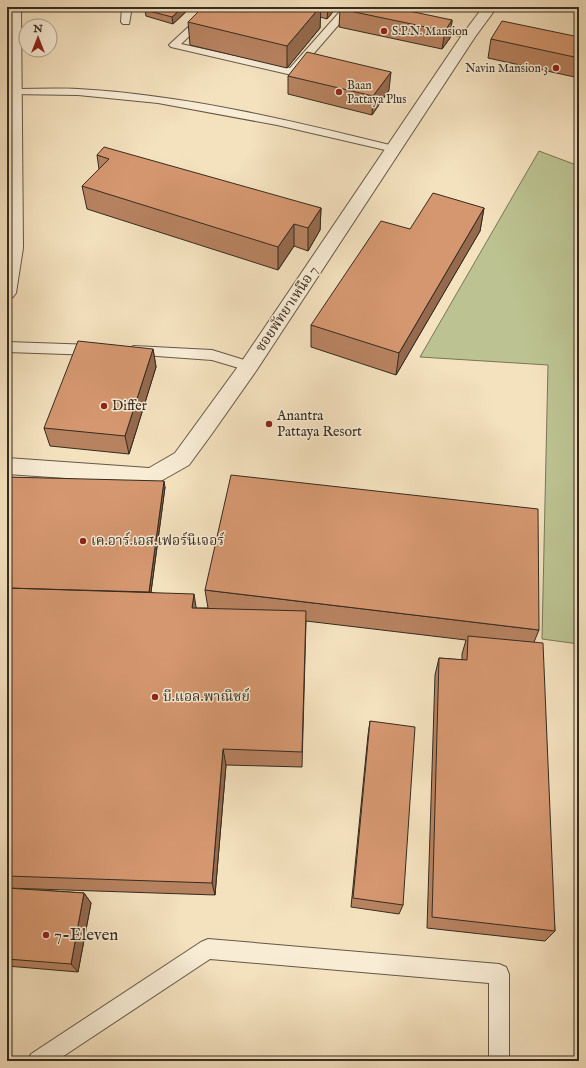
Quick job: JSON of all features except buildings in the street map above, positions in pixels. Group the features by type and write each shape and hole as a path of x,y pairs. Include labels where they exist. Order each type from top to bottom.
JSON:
{"street":[{"path":"7,293 14,248 10,119 14,92 14,7"},
{"name":"ซอยพัทยาเหนือ 7","path":"7,466 152,476 182,459 250,366 469,35 490,7"}],"lane":[{"path":"126,22 127,7"},
{"path":"215,7 174,45 292,72 349,7"},
{"path":"319,24 333,27"},
{"path":"423,25 469,35"},
{"path":"14,92 77,92 188,105 294,125 394,149"},
{"path":"7,347 107,350"},
{"path":"122,351 212,355 250,366"},
{"path":"38,1061 208,949 499,974 499,1061"}],"green space":[{"path":"539,151 579,166 579,644 542,639 548,365 420,357"}],"place":[{"name":"S.P.N. Mansion","path":"384,31"},
{"name":"Navin Mansion 3","path":"556,68"},
{"name":"Baan Pattaya Plus","path":"339,92"},
{"name":"Differ","path":"104,406"},
{"name":"Anantra Pattaya Resort","path":"269,424"},
{"name":"เค.อาร์.เอส.เฟอร์นิเจอร์","path":"83,541"},
{"name":"บี.แอล.พาณิชย์","path":"155,697"},
{"name":"7-Eleven","path":"46,935"}]}
